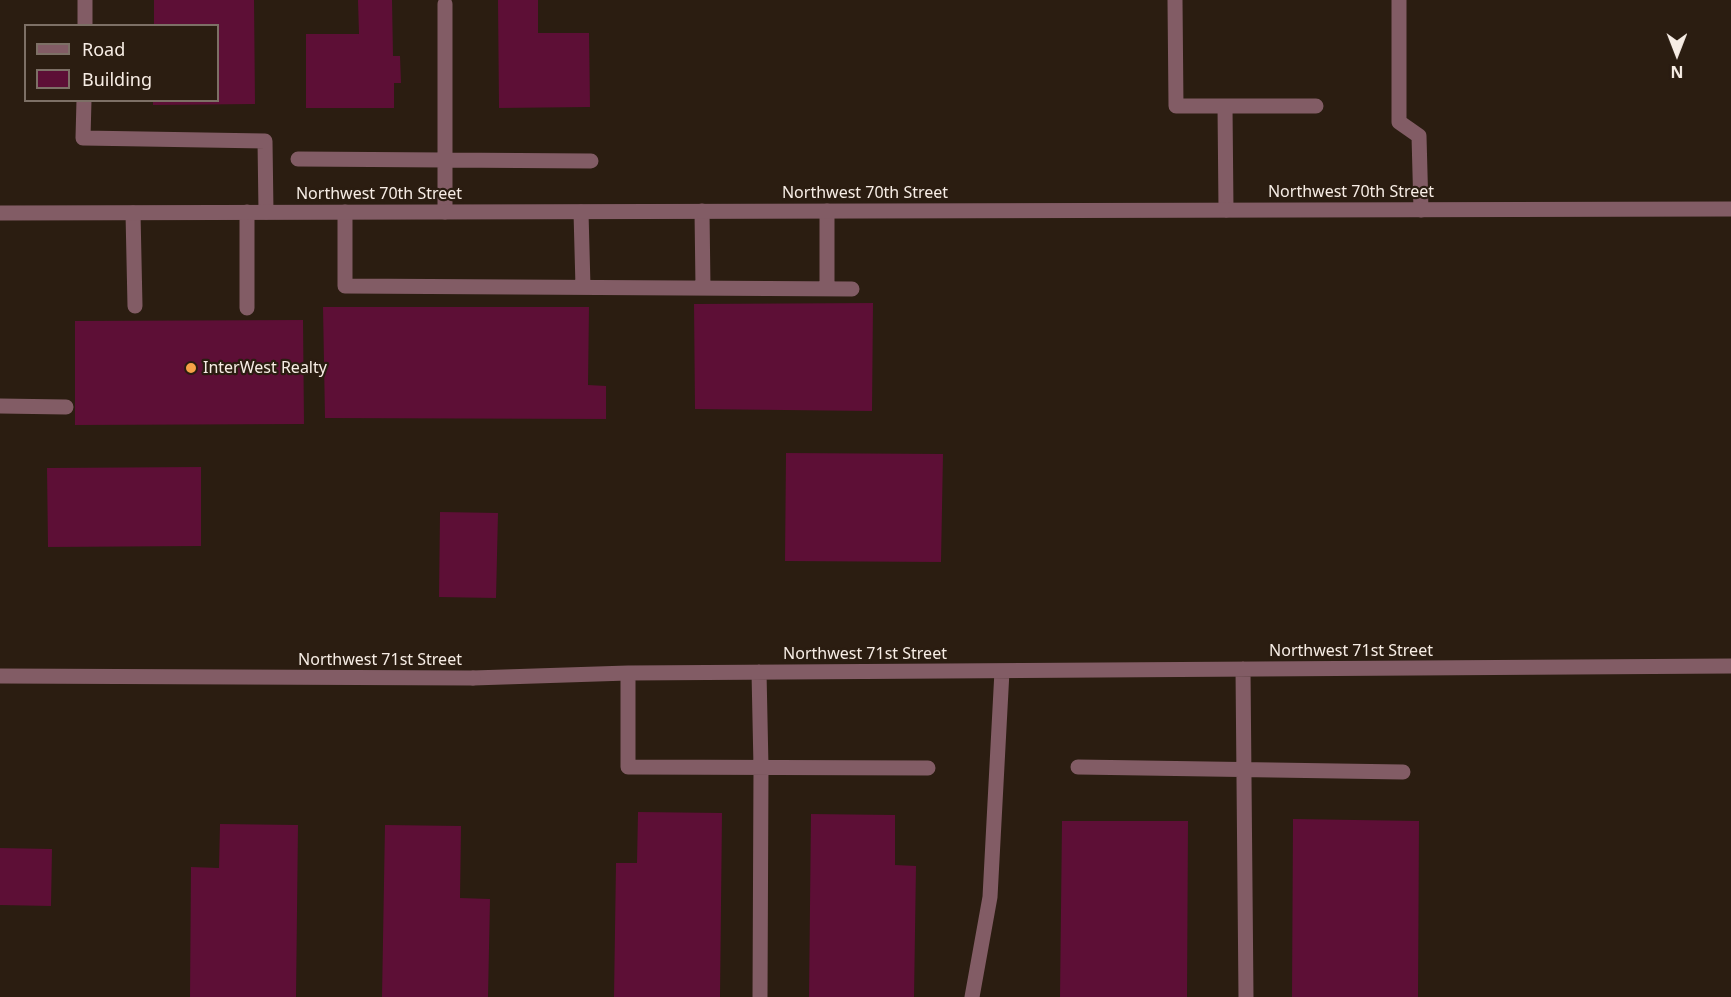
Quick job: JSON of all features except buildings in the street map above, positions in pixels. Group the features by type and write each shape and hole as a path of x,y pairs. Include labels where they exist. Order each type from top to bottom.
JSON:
{"street":[{"path":"85,0 85,24"},
{"path":"1175,0 1176,106 1317,106"},
{"path":"1399,0 1399,122 1419,136 1420,210"},
{"path":"446,4 446,212"},
{"path":"84,102 83,138 265,141 266,212"},
{"path":"1225,106 1226,210"},
{"path":"298,159 591,161"},
{"name":"Northwest 70th Street","path":"0,213 1731,209"},
{"path":"702,211 703,288"},
{"path":"827,211 827,288"},
{"path":"247,212 247,308"},
{"path":"345,212 345,286 852,289"},
{"path":"581,212 583,287"},
{"path":"134,213 135,306"},
{"path":"0,406 66,407"},
{"name":"Northwest 71st Street","path":"0,676 473,678 628,673 1731,666"},
{"path":"1243,669 1246,997"},
{"path":"972,997 990,897 1002,671"},
{"path":"759,672 760,997"},
{"path":"628,673 628,767 928,768"},
{"path":"1078,767 1403,772"}],"place":[{"name":"InterWest Realty","path":"191,368"}]}
